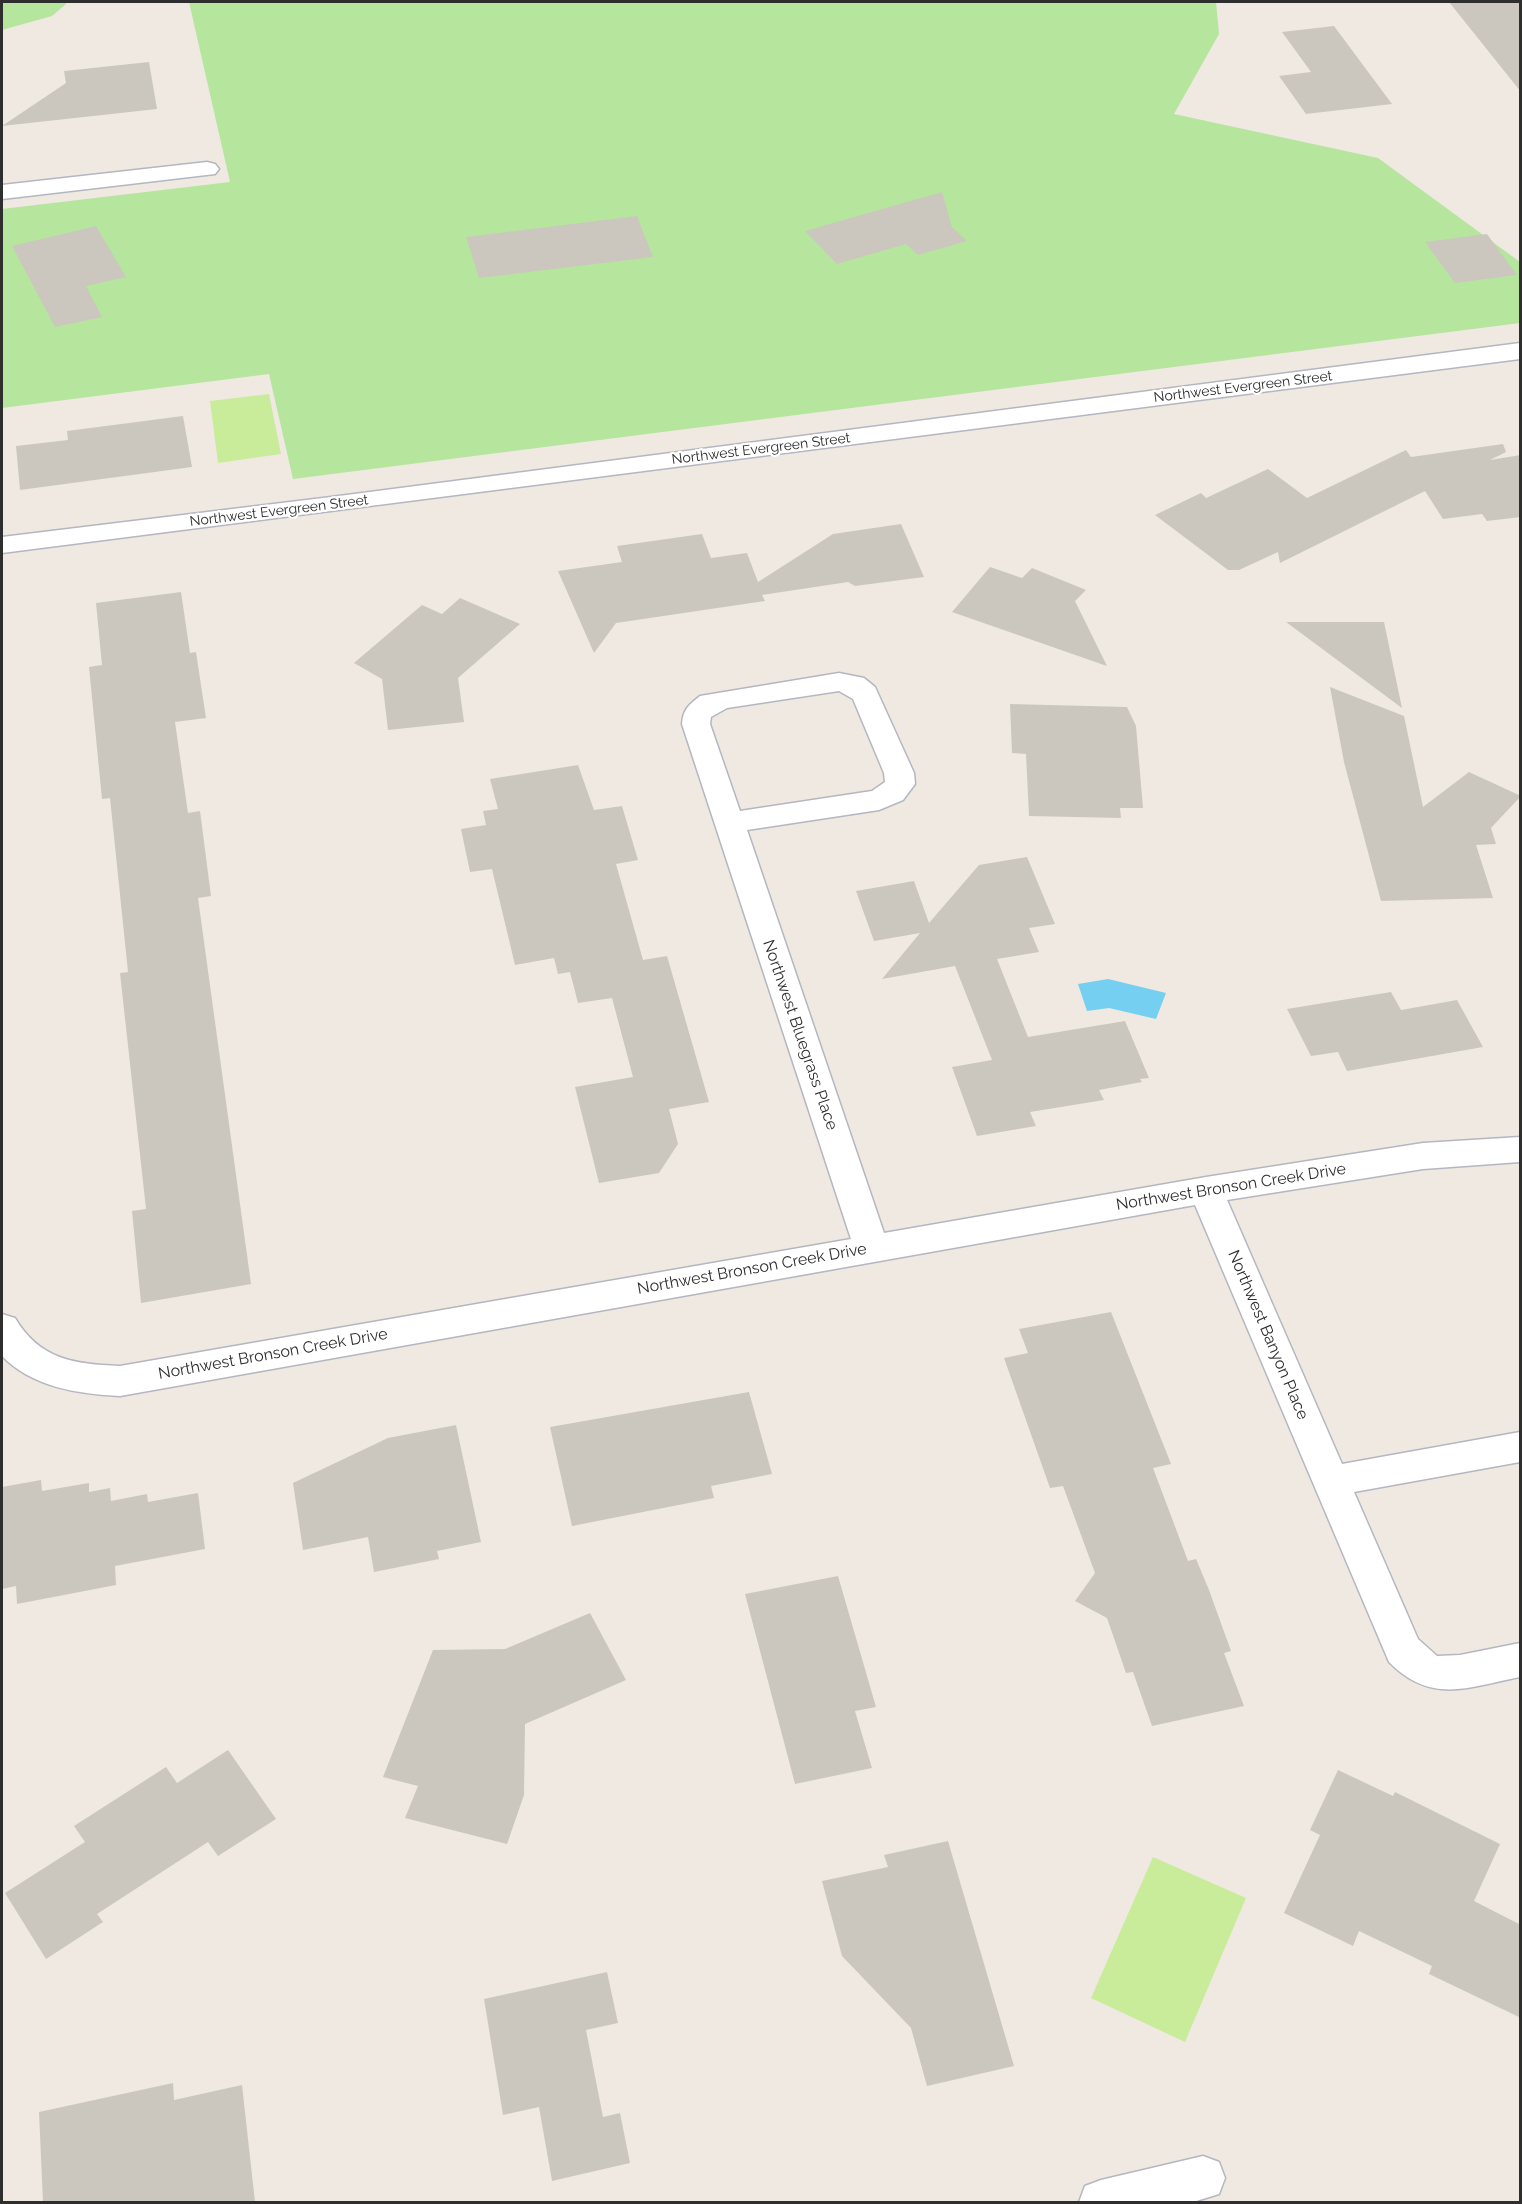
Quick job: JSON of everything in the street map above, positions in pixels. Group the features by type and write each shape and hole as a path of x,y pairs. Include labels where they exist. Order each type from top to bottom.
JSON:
{"street":[{"path":"2,192 207,169"},
{"name":"Northwest Evergreen Street","path":"2,545 343,504 1521,351"},
{"name":"Northwest Bluegrass Place","path":"729,823 879,800 892,793 900,784 899,772 865,694 854,685 839,682 727,699 710,703 697,713 696,724 729,823 871,1247"},
{"name":"Northwest Bronson Creek Drive","path":"2,1328 6,1338 26,1358 50,1370 88,1380 120,1381 871,1247 1206,1190 1423,1156 1521,1149"},
{"name":"Northwest Banyon Place","path":"1206,1190 1403,1650 1416,1664 1430,1672 1447,1672 1521,1660"},
{"path":"1330,1481 1521,1447"},
{"path":"1101,2202 1203,2178"}],"green space":[{"path":"2,2 66,2 66,4 52,16 2,30"},
{"path":"189,2 1216,2 1219,34 1174,114 1378,158 1520,262 1520,323 293,479 269,374 2,408 2,209 230,182"},
{"path":"269,394 281,454 218,463 210,401"},
{"path":"1153,1857 1246,1898 1185,2042 1091,1998"}],"water":[{"path":"1108,979 1166,993 1156,1019 1109,1008 1087,1011 1078,984"}],"building":[{"path":"1449,2 1521,2 1521,92"},
{"path":"1334,26 1392,104 1306,114 1279,76 1311,72 1282,32"},
{"path":"149,62 157,109 2,126 66,83 64,71"},
{"path":"942,192 952,227 967,241 918,255 906,244 837,264 805,231"},
{"path":"637,216 653,257 479,278 466,237"},
{"path":"96,226 126,277 86,286 102,317 55,327 12,246"},
{"path":"1487,234 1517,275 1455,283 1425,242"},
{"path":"183,416 192,467 20,490 16,446 68,440 67,431"},
{"path":"1503,444 1506,452 1490,460 1521,455 1521,517 1487,521 1482,514 1443,519 1425,491 1280,563 1278,552 1239,570 1228,570 1155,515 1201,493 1206,498 1268,469 1307,498 1406,450 1411,457"},
{"path":"901,524 924,577 855,586 848,582 762,595 765,601 616,623 594,653 558,571 622,562 617,546 702,534 711,558 747,553 758,582 833,534"},
{"path":"990,567 1022,578 1032,568 1086,590 1075,601 1107,666 952,612"},
{"path":"181,592 190,653 196,652 206,718 175,722 188,813 200,811 211,896 198,898 251,1284 141,1303 132,1211 146,1209 120,973 128,972 110,798 102,799 89,667 102,665 96,603"},
{"path":"460,598 520,624 458,678 464,722 388,730 382,679 354,663 422,605 442,614"},
{"path":"1286,622 1384,622 1402,708"},
{"path":"1330,687 1404,716 1423,807 1469,772 1521,796 1491,828 1496,844 1476,845 1493,898 1381,901 1344,762"},
{"path":"1010,704 1127,707 1136,726 1143,808 1120,808 1121,818 1029,816 1026,754 1012,753"},
{"path":"578,765 594,810 622,806 638,860 616,864 643,960 667,956 709,1102 669,1109 678,1144 659,1173 599,1183 575,1087 633,1077 612,998 578,1003 570,972 558,974 554,958 515,965 492,869 470,872 461,829 486,825 483,811 498,809 490,779"},
{"path":"1027,857 1055,924 1029,928 1039,952 997,959 1028,1037 1125,1021 1149,1078 1140,1079 1142,1082 1099,1090 1104,1100 1030,1112 1036,1126 977,1136 952,1067 992,1060 955,966 882,979 920,933 874,941 856,891 914,881 929,923 979,865"},
{"path":"1391,992 1401,1010 1457,1000 1483,1047 1347,1071 1338,1052 1311,1056 1287,1009"},
{"path":"1111,1312 1171,1464 1153,1468 1188,1561 1196,1559 1209,1590 1231,1651 1224,1653 1244,1706 1152,1726 1133,1672 1126,1673 1107,1618 1075,1601 1095,1573 1063,1486 1050,1488 1004,1358 1028,1353 1019,1329"},
{"path":"749,1392 772,1474 711,1486 714,1498 572,1526 550,1427"},
{"path":"456,1425 481,1542 437,1551 439,1559 374,1572 368,1537 303,1550 293,1483 388,1438"},
{"path":"41,1480 42,1491 89,1483 89,1492 110,1488 111,1501 147,1494 148,1502 198,1493 205,1549 115,1566 116,1585 17,1604 16,1586 2,1589 2,1487"},
{"path":"838,1576 876,1707 855,1711 872,1768 795,1784 745,1594"},
{"path":"590,1613 626,1680 525,1724 524,1795 507,1844 405,1818 418,1786 383,1777 433,1650 505,1649"},
{"path":"228,1750 276,1819 218,1856 208,1842 97,1914 103,1922 46,1959 5,1893 85,1842 74,1826 166,1767 177,1783"},
{"path":"1338,1770 1393,1796 1395,1792 1500,1844 1474,1901 1521,1925 1521,2018 1429,1974 1432,1966 1359,1931 1353,1946 1284,1913 1320,1835 1310,1830"},
{"path":"948,1841 1014,2066 927,2086 911,2028 842,1956 822,1881 888,1867 884,1855"},
{"path":"607,1972 618,2023 586,2030 603,2117 620,2113 630,2163 552,2181 539,2107 503,2115 484,1999"},
{"path":"173,2083 174,2100 242,2085 255,2202 43,2202 39,2112"}]}
